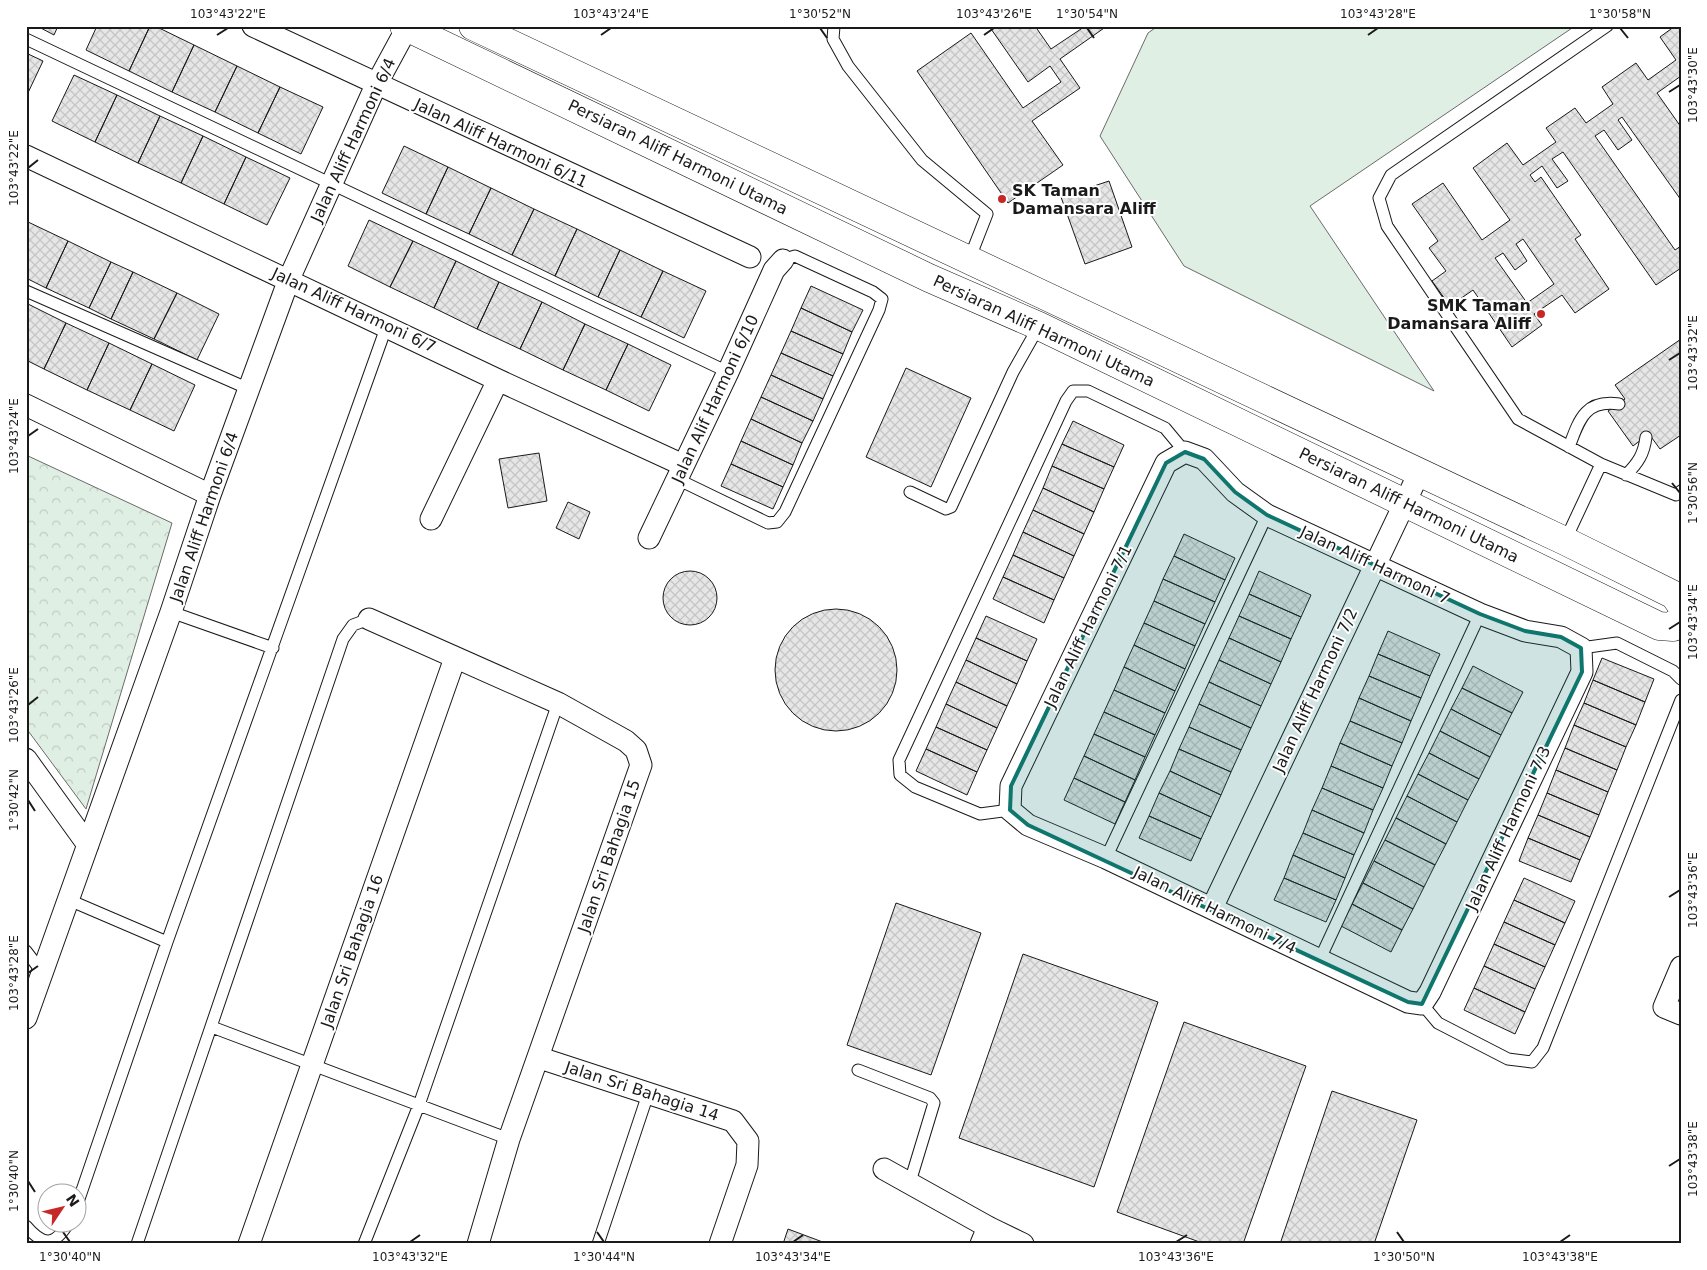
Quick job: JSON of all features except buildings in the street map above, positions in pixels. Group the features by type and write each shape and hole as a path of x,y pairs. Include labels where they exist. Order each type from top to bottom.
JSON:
{"street":[{"name":"Jalan Aliff Harmoni 6/11","path":"253,26 376,85 750,257"},
{"name":"Persiaran Aliff Harmoni Utama","path":"473,26 1565,541 1674,595 1681,605"},
{"name":"Jalan Aliff Harmoni 6/4","path":"26,1018 172,612 210,495 289,279 376,85 406,27"},
{"name":"Persiaran Aliff Harmoni Utama","path":"406,27 929,278 1039,326 1659,626 1673,627 1681,618"},
{"name":"Jalan Aliff Harmoni 6/7","path":"26,156 387,325 680,472"},
{"name":"Jalan Alif Harmoni 6/10","path":"648,538 728,372 774,270 782,260"},
{"path":"431,520 498,380"},
{"path":"26,405 210,495"},
{"name":"Jalan Aliff Harmoni 7","path":"1185,452 1204,459 1235,492 1267,515 1480,614 1525,631 1561,637 1581,648"},
{"name":"Jalan Aliff Harmoni 7/1","path":"1010,810 1011,786 1166,463 1185,452"},
{"name":"Jalan Aliff Harmoni 7/2","path":"1212,908 1419,473"},
{"name":"Jalan Sri Bahagia 15","path":"370,619 558,703 626,741 636,750 641,765 540,1058 509,1139 478,1244"},
{"name":"Jalan Aliff Harmoni 7/3","path":"1422,1004 1430,992 1582,672 1581,648"},
{"name":"Jalan Sri Bahagia 16","path":"250,1244 455,658"},
{"path":"26,759 88,845"},
{"name":"Jalan Aliff Harmoni 7/4","path":"1010,810 1028,825 1106,858 1408,1002 1422,1004"},
{"path":"1681,966 1664,1007 1681,1014"},
{"name":"Jalan Sri Bahagia 14","path":"540,1058 733,1121 748,1141 747,1165 720,1244"},
{"path":"884,1169 910,1182 985,1236 1023,1244"}],"lane":[{"path":"834,26 833,39 848,66 922,160 987,214 969,260"},
{"path":"1607,26 1391,176 1378,198 1387,226 1518,419 1601,464 1676,494 1681,491"},
{"path":"26,39 728,372"},
{"path":"680,472 768,523 778,522 784,512 879,310 882,299 873,292 795,256 782,260"},
{"path":"26,291 249,389"},
{"path":"85,1182 167,942 387,325"},
{"path":"910,492 946,509 951,507 1013,372 1039,326"},
{"path":"1010,810 980,814 915,787 900,775 899,760 1066,401 1073,391 1088,390 1166,428 1185,452"},
{"path":"1569,447 1579,421 1590,408 1606,402 1619,404"},
{"path":"1626,475 1639,461 1644,451 1646,437"},
{"path":"1565,541 1601,464"},
{"path":"1106,858 1267,515"},
{"path":"172,612 273,648"},
{"path":"1319,961 1480,614"},
{"path":"137,1244 343,639 353,626 370,619"},
{"path":"1581,648 1617,643 1673,672 1681,679"},
{"path":"1422,1004 1438,1024 1508,1059 1532,1062 1543,1048 1681,700"},
{"path":"364,1244 419,1105 558,703"},
{"path":"69,900 167,942"},
{"path":"26,950 42,972"},
{"path":"212,1027 509,1139"},
{"path":"858,1070 930,1098 934,1103 910,1182"},
{"path":"598,1244 648,1094"},
{"path":"26,1226 40,1240 49,1242 57,1239 62,1232"}],"highlighted area":[{"path":"1185,452 1204,459 1235,492 1267,515 1480,614 1525,631 1561,637 1581,648 1582,672 1422,1004 1408,1002 1028,825 1010,810 1011,786 1166,463"}],"green space":[{"path":"1158,26 1575,26 1310,206 1434,391 1184,266 1100,136 1148,33"},
{"path":"26,455 172,523 86,809 26,728"}],"place":[{"name":"SK Taman Damansara Aliff","path":"1002,199"},
{"name":"SMK Taman Damansara Aliff","path":"1541,314"}]}
